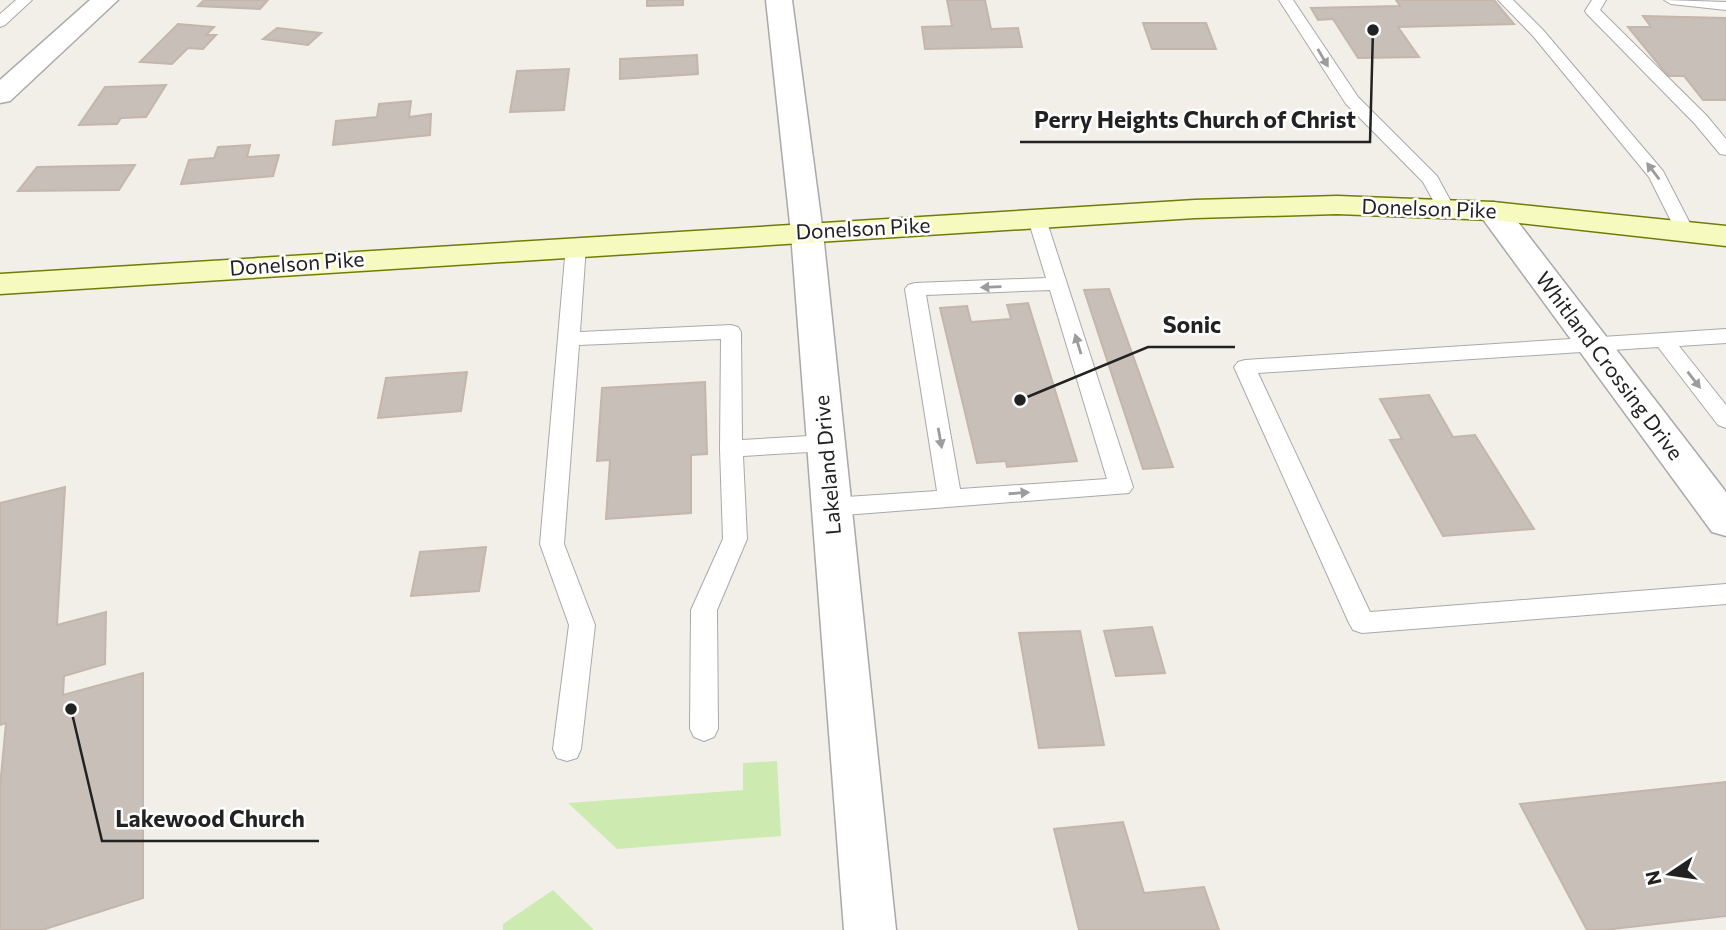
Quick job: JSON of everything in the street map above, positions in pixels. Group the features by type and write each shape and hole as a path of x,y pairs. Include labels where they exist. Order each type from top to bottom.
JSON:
{"main road":[{"name":"Donelson Pike","path":"0,284 1195,209 1337,205 1493,211 1726,236"}],"street":[{"path":"0,95 105,0"},
{"name":"Lakeland Drive","path":"779,0 807,233 870,930"},
{"name":"Whitland Crossing Drive","path":"1493,211 1726,521"}],"lane":[{"path":"0,22 25,0"},
{"path":"1286,0 1352,100 1431,180 1446,209"},
{"path":"1505,0 1538,33 1657,175 1685,231"},
{"path":"1599,0 1592,11 1701,120 1726,150"},
{"path":"1671,0 1726,6"},
{"path":"1701,120 1726,121"},
{"path":"831,507 1121,487 1037,219"},
{"path":"567,749 582,625 552,544 576,246"},
{"path":"950,498 915,289 1059,284"},
{"path":"569,339 731,332 731,449 735,540 704,610 704,729"},
{"path":"1726,336 1245,368 1362,623 1726,594"},
{"path":"1663,340 1726,419"},
{"path":"731,449 826,443"}],"green space":[{"path":"777,761 781,836 617,849 568,803 743,790 743,763"},
{"path":"553,890 594,930 503,930 503,924"}],"building":[{"path":"204,0 268,0 260,9 198,6"},
{"path":"647,0 683,0 683,5 647,6"},
{"path":"947,0 985,0 991,29 1018,28 1022,47 925,49 922,27 952,26"},
{"path":"1396,0 1494,0 1514,24 1398,27 1419,57 1358,58 1333,19 1318,20 1311,8 1400,6"},
{"path":"1643,16 1726,18 1726,100 1703,100 1684,76 1668,76 1628,27 1651,27"},
{"path":"1143,23 1206,23 1216,49 1152,49"},
{"path":"178,24 214,27 206,35 216,35 203,49 188,48 172,64 140,62"},
{"path":"277,28 321,33 308,45 263,39"},
{"path":"697,55 698,74 620,79 620,59"},
{"path":"569,69 564,110 510,112 517,71"},
{"path":"166,85 146,117 121,118 117,124 79,125 105,87"},
{"path":"411,101 409,117 431,114 430,135 333,145 336,121 377,117 379,104"},
{"path":"250,145 247,157 279,155 273,176 181,184 189,160 214,158 218,147"},
{"path":"135,165 119,190 18,191 37,167"},
{"path":"1109,289 1173,467 1143,469 1084,290"},
{"path":"1028,303 1077,461 1007,467 1006,461 977,463 940,308 967,306 971,322 1011,319 1007,305"},
{"path":"467,372 461,411 378,418 386,378"},
{"path":"705,382 707,454 691,455 691,513 606,519 610,460 597,461 602,388"},
{"path":"1429,395 1453,437 1475,435 1534,529 1443,536 1390,440 1402,439 1380,399"},
{"path":"65,487 57,625 106,612 105,664 64,676 63,695 143,673 143,898 42,930 0,930 0,787 6,723 0,725 0,503"},
{"path":"486,547 479,591 411,596 420,552"},
{"path":"1152,627 1165,673 1116,676 1104,631"},
{"path":"1080,631 1104,745 1039,748 1019,633"},
{"path":"1726,782 1726,916 1604,930 1587,930 1520,804"},
{"path":"1123,822 1144,893 1204,887 1219,930 1079,930 1054,829"}],"place":[{"name":"Perry Heights Church of Christ","path":"1373,30"},
{"name":"Sonic","path":"1020,400"},
{"name":"Lakewood Church","path":"71,709"}]}
